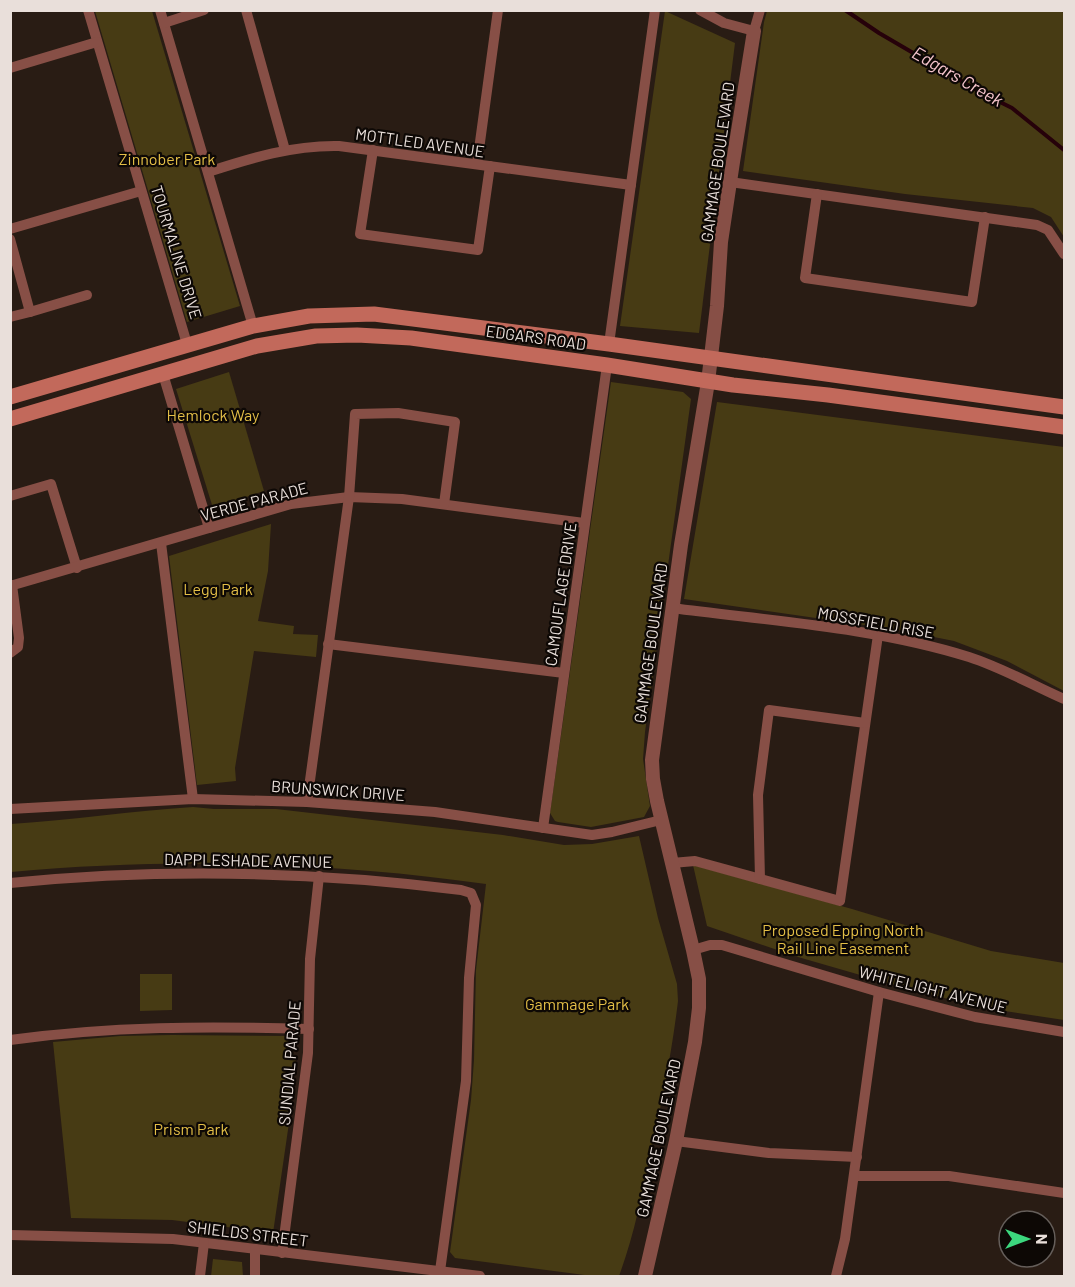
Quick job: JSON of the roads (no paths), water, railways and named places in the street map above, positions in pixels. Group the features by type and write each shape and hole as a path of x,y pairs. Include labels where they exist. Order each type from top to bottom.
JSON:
{"main road":[{"name":"EDGARS ROAD","path":"10,397 253,326 309,316 374,314 406,316 1065,407"},
{"name":"EDGARS ROAD","path":"10,419 194,364 279,342 316,336 357,335 404,337 606,365 708,382 828,395 1065,428"}],"street":[{"name":"TOURMALINE DRIVE","path":"88,10 194,364"},
{"path":"160,10 253,326"},
{"path":"164,23 204,10"},
{"path":"246,10 285,150"},
{"path":"477,164 498,10"},
{"path":"609,344 655,10"},
{"path":"700,10 723,22 754,31"},
{"name":"GAMMAGE BOULEVARD","path":"645,1276 676,1140 695,1042 699,1008 699,979 661,820 653,779 652,760 672,608 708,382 730,182 754,31 760,10"},
{"path":"10,68 97,42"},
{"name":"MOTTLED AVENUE","path":"208,172 285,150 322,146 373,150 631,185"},
{"path":"373,150 360,234 478,250 490,166"},
{"path":"730,182 1044,227 1065,254"},
{"path":"10,230 141,191"},
{"path":"817,194 805,278 972,302 985,217"},
{"path":"10,239 30,312"},
{"path":"10,317 87,295"},
{"path":"157,353 209,528"},
{"name":"CAMOUFLAGE DRIVE","path":"543,828 606,365"},
{"path":"308,802 349,497 355,414 398,413 455,422 444,504"},
{"path":"10,496 51,484 77,568"},
{"name":"VERDE PARADE","path":"11,585 77,568 291,504 349,497 379,497 444,504 584,523"},
{"path":"160,543 193,799"},
{"path":"10,653 18,647 19,638 11,585"},
{"name":"MOSSFIELD RISE","path":"672,608 878,635 924,644 1010,672 1065,699"},
{"path":"672,863 695,861 840,902 878,635"},
{"path":"328,644 564,673"},
{"path":"760,879 758,795 769,710 866,723"},
{"name":"BRUNSWICK DRIVE","path":"10,809 193,799 308,802 435,812 581,834 601,834 661,820"},
{"name":"DAPPLESHADE AVENUE","path":"10,883 157,873 247,873 319,876 461,890 474,896 476,905 470,960 466,1081 440,1271"},
{"name":"SUNDIAL PARADE","path":"282,1252 305,1081 309,1029 310,959 319,876"},
{"name":"WHITELIGHT AVENUE","path":"693,950 710,945 722,945 879,992 975,1017 1065,1032"},
{"path":"836,1276 845,1239 879,992"},
{"path":"10,1040 132,1028 309,1029"},
{"path":"676,1140 769,1152 857,1157"},
{"path":"854,1176 949,1176 1065,1192"},
{"name":"SHIELDS STREET","path":"10,1235 173,1239 282,1252 423,1274 440,1271 480,1276"},
{"path":"200,1276 204,1243"},
{"path":"255,1249 255,1276"}],"waterway":[{"name":"Edgars Creek","path":"845,10 879,33 1012,108 1064,150"}],"park label":[{"name":"Zinnober Park","path":"167,158"},
{"name":"Hemlock Way","path":"213,414"},
{"name":"Legg Park","path":"218,588"},
{"name":"Proposed Epping North Rail Line Easement","path":"843,938"},
{"name":"Gammage Park","path":"577,1003"},
{"name":"Prism Park","path":"191,1128"}]}
